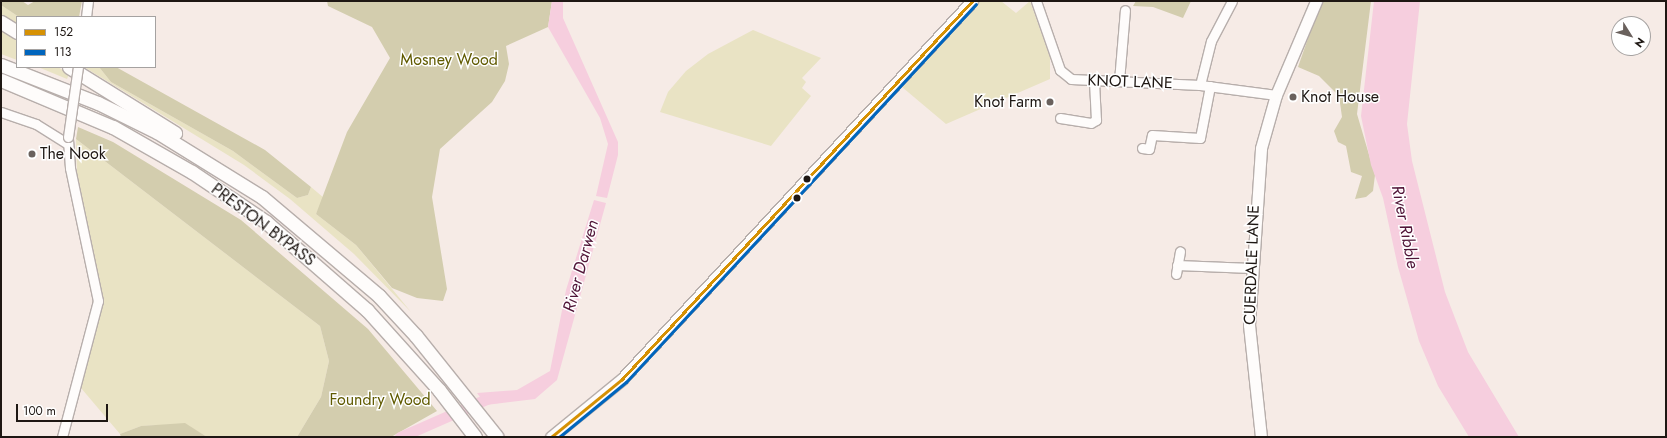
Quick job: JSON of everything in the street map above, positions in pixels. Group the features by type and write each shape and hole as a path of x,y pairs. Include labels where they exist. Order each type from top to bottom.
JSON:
{"highway":[{"path":"1,22 16,31"},
{"path":"1,65 98,103 157,132 229,174 315,239 379,296 435,358 497,437"},
{"path":"71,68 230,166 310,224 400,306 435,358"},
{"name":"PRESTON BYPASS","path":"1,80 113,127 192,172 266,222 367,310 439,390 475,437"}],"main road":[{"path":"551,437 622,379 972,1"},
{"name":"CUERDALE LANE","path":"1261,437 1249,325 1251,268 1261,148 1276,95 1316,1"}],"street":[{"path":"86,16 88,1"},
{"name":"KNOT LANE","path":"1036,1 1060,70 1071,79 1200,85 1276,95"},
{"path":"1200,85 1211,41 1232,1"},
{"path":"1119,81 1125,10"},
{"path":"62,437 98,302 68,140 78,68"},
{"path":"1060,118 1091,123 1096,120 1094,81"},
{"path":"1142,148 1149,149 1152,135 1200,138 1210,86"},
{"path":"1,112 36,124 68,140"},
{"path":"1180,251 1176,270 1251,268"}],"shaded area":[{"path":"980,1 1001,1 1016,13 1030,1 1050,57 1050,79 946,124 902,87"},
{"path":"1,5 18,16 16,16 16,23 1,14"},
{"path":"1,29 16,38 16,60 1,54"},
{"path":"753,30 821,58 802,78 806,82 802,88 811,96 771,146 660,112 668,92 686,71 708,54"},
{"path":"40,68 60,68 69,74 67,79"},
{"path":"86,68 100,68 111,82 233,151 297,198 308,195 311,187 324,198 316,214 356,245 411,312 354,254 290,199 244,165"},
{"path":"76,139 320,326 329,361 321,397 297,437 207,437 185,424 141,426 120,434 81,388 103,297 77,173"}],"green space":[{"path":"1,1 22,1 28,5 35,1 82,1 79,16 18,16 1,5"},
{"name":"Mosney Wood","path":"327,1 552,1 548,27 506,46 509,64 505,81 492,102 440,149 432,197 447,289 443,301 417,298 392,288 356,245 316,214 347,132 390,58 372,27 328,6"},
{"path":"1136,1 1191,1 1183,18 1153,7 1133,6"},
{"path":"1321,1 1371,1 1357,114 1375,175 1373,191 1366,197 1355,199 1362,176 1351,172 1346,146 1338,142 1334,131 1342,117 1339,96 1319,76 1298,67"},
{"path":"100,68 118,68 265,150 311,187 308,195 297,198 233,151 111,82"},
{"name":"Foundry Wood","path":"78,127 113,142 241,220 368,329 437,411 391,437 297,437 321,397 329,361 320,326 76,139"},
{"path":"185,423 207,437 121,437 120,434 141,426"}],"water":[{"name":"River Darwen","path":"552,1 563,1 563,18 618,142 618,155 607,198 596,196 608,144 600,118 548,27"},
{"name":"River Ribble","path":"1374,1 1420,1 1407,124 1412,161 1445,292 1468,352 1519,437 1469,437 1438,386 1419,341 1398,267 1383,198 1371,165 1361,116"},
{"name":"River Darwen","path":"594,200 606,203 557,380 535,399 486,405 477,393 517,390 550,371 566,290"}],"waterway":[{"name":"River Darwen","path":"400,437 489,398 497,397"}],"transit line":[{"name":"152","path":"551,437 622,379 972,1"},
{"name":"113","path":"559,437 626,382 976,4"}],"place":[{"name":"Knot House","path":"1293,97"},
{"name":"Knot Farm","path":"1050,102"},
{"name":"The Nook","path":"32,154"}]}
